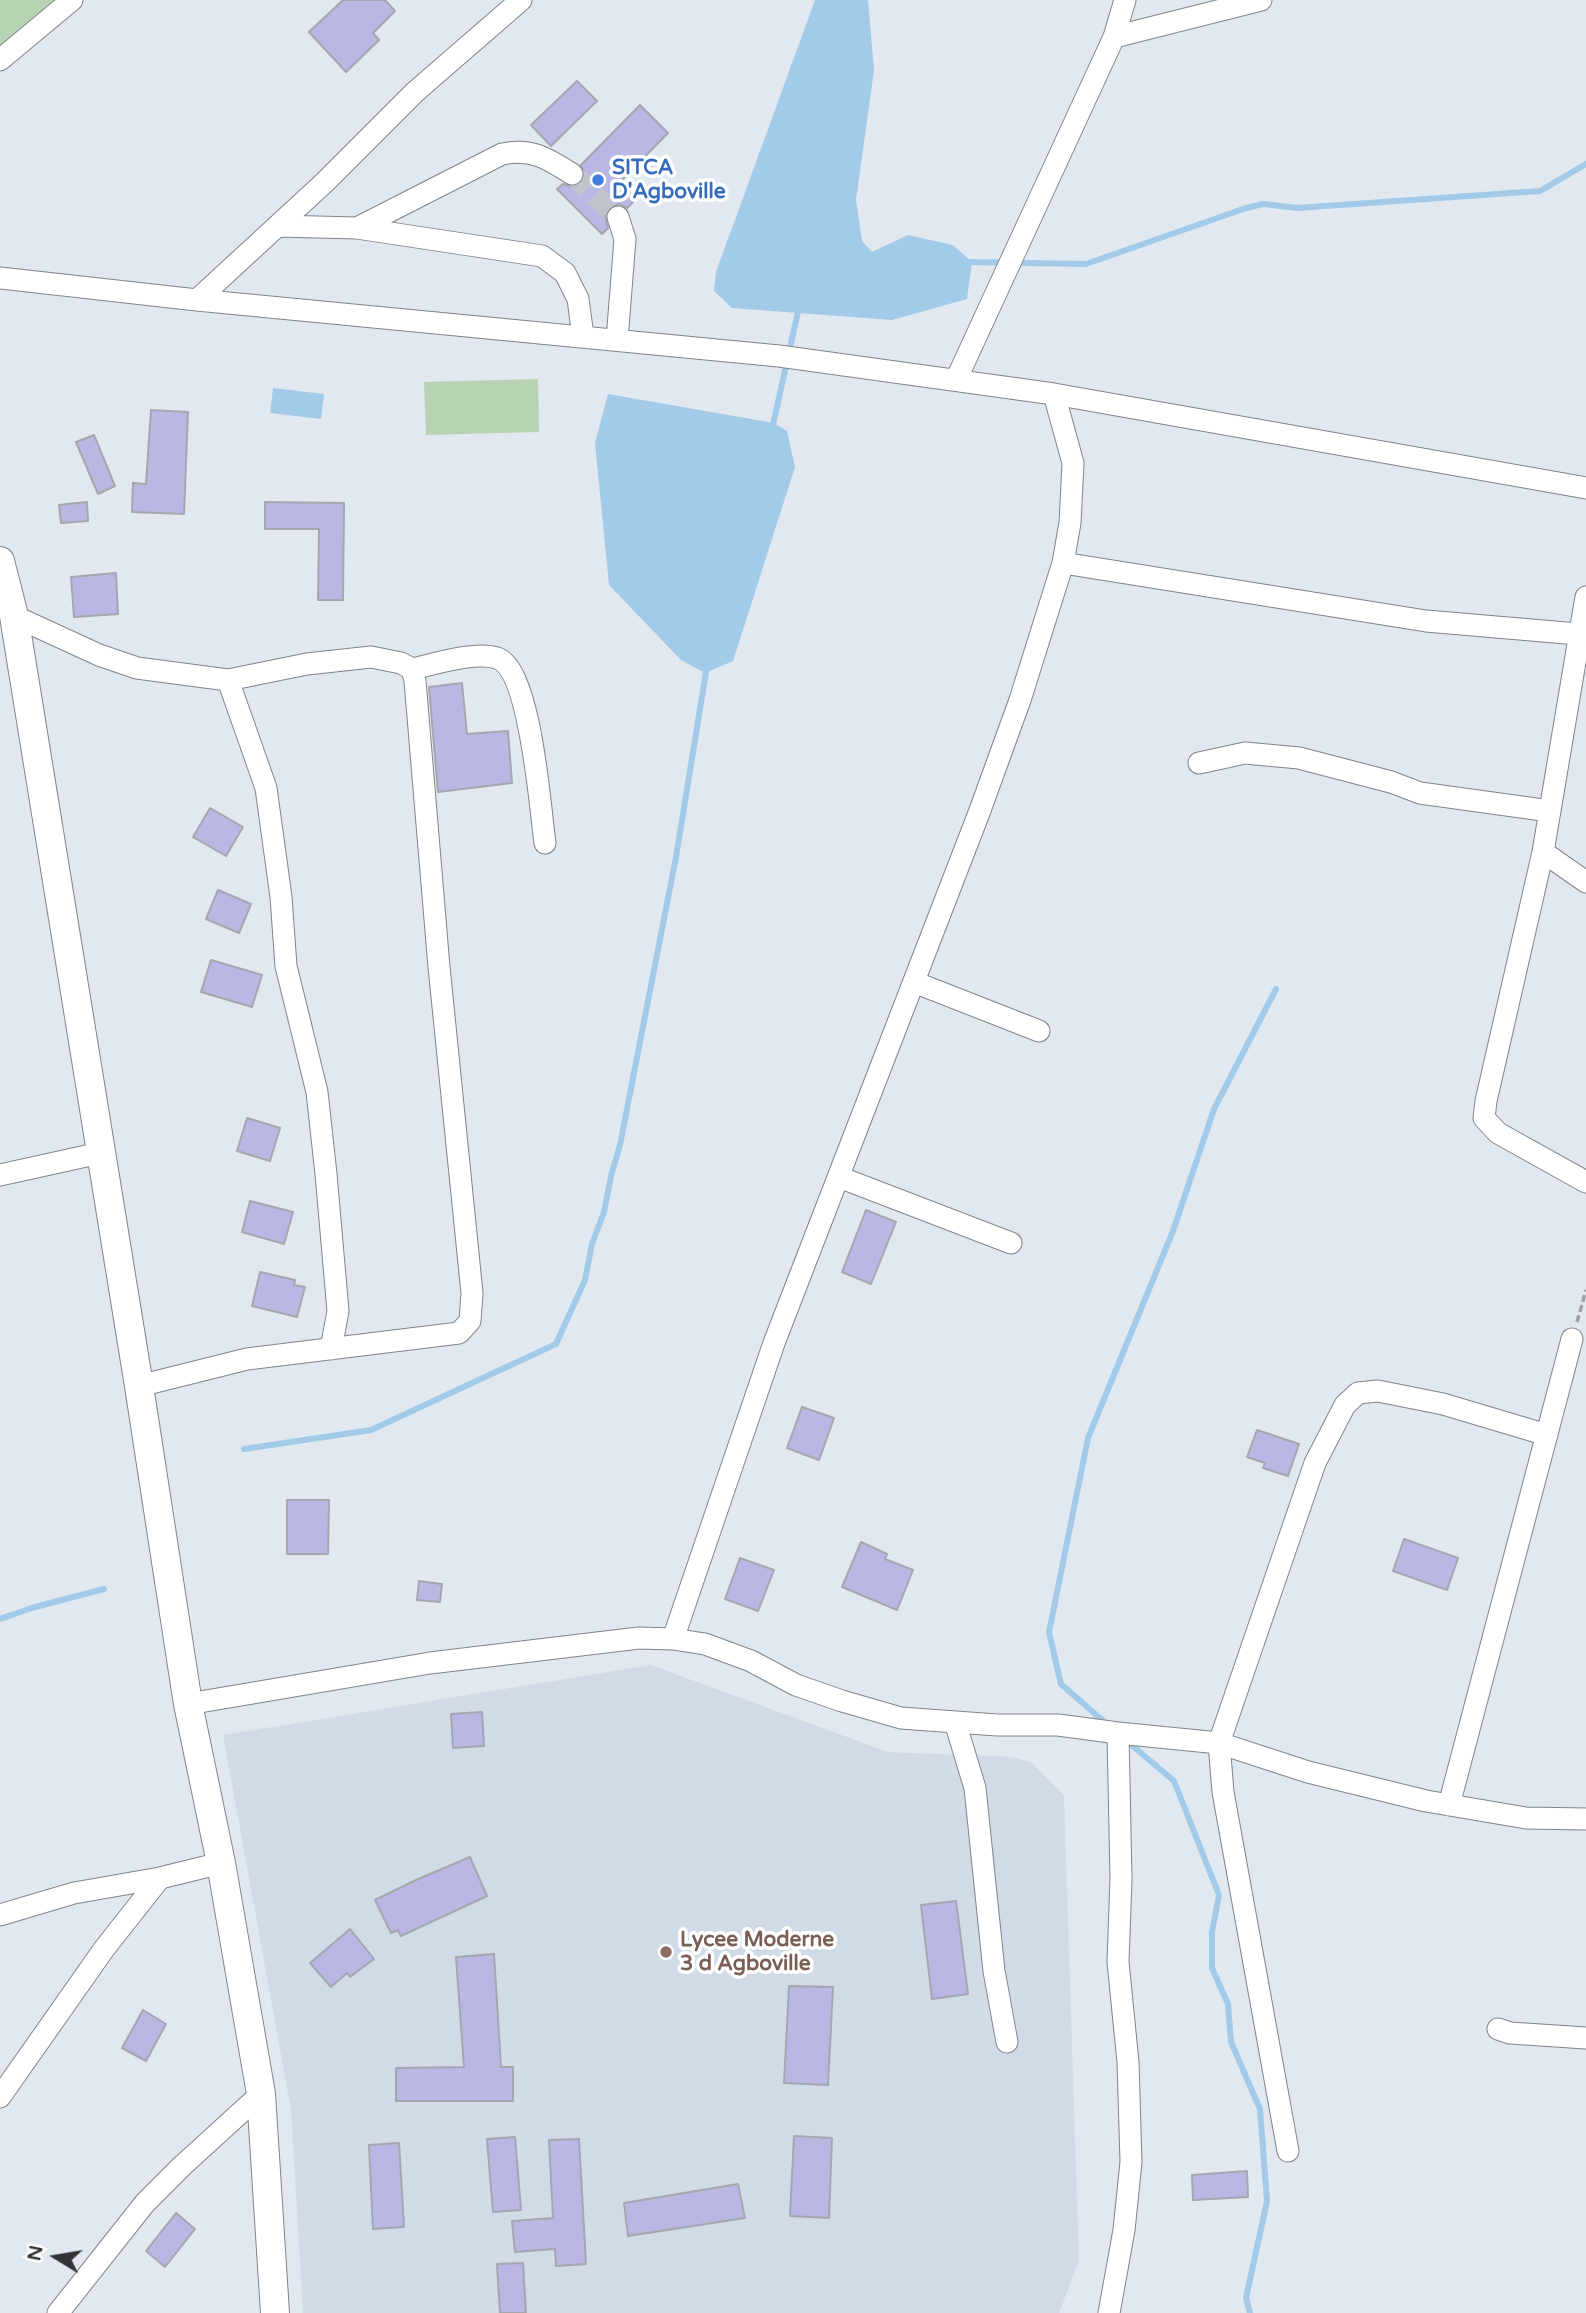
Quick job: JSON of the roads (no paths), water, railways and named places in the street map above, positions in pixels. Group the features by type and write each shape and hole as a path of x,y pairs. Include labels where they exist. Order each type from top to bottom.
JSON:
{"main road":[{"path":"0,561 14,616 188,1704 221,1863 261,2094 275,2313"}],"street":[{"path":"0,60 72,0"},
{"path":"197,300 415,92 521,0"},
{"path":"956,380 1114,37 1125,0"},
{"path":"1114,37 1261,0"},
{"path":"357,228 502,154 520,150 547,158 572,174"},
{"path":"617,340 625,239 618,217"},
{"path":"277,226 357,228 542,256 565,273 578,299 583,336"},
{"path":"0,278 197,300 779,356 1054,394 1586,488"},
{"path":"673,1639 774,1343 1020,700 1063,563 1070,523 1073,463 1054,394"},
{"path":"1063,563 1426,621 1578,634"},
{"path":"1586,597 1543,852 1486,1101 1485,1118 1499,1133 1586,1182"},
{"path":"14,616 99,655 137,668 229,680 307,664 371,657 401,663 412,669 462,658 494,657 505,662 515,675 526,707 545,843"},
{"path":"139,1386 247,1359 459,1333 470,1321 472,1293 412,669"},
{"path":"229,680 266,788 281,897 286,966 317,1092 338,1311 331,1349"},
{"path":"1199,763 1245,753 1300,758 1391,782 1420,793 1550,811"},
{"path":"1543,852 1586,882"},
{"path":"914,982 1039,1031"},
{"path":"0,1175 100,1153"},
{"path":"839,1177 1011,1243"},
{"path":"1449,1805 1572,1339"},
{"path":"1288,2151 1223,1792 1219,1743 1315,1463 1345,1405 1358,1393 1378,1391 1443,1404 1547,1435"},
{"path":"188,1704 430,1663 639,1638 673,1639 705,1644 751,1661 796,1685 901,1718 997,1725 1058,1725 1219,1743 1308,1772 1449,1805 1525,1818 1586,1819"},
{"path":"956,1722 975,1788 994,1971 1007,2042"},
{"path":"1109,2313 1124,2230 1130,2162 1128,2062 1118,1962 1121,1879 1118,1733"},
{"path":"0,1915 74,1893 160,1878 221,1863"},
{"path":"0,2097 104,1949 160,1878"},
{"path":"1498,2029 1510,2033 1586,2038"},
{"path":"58,2313 145,2203 261,2094"}],"water":[{"path":"815,0 868,0 874,70 856,200 862,241 872,252 908,235 953,245 972,262 967,299 892,320 732,308 714,291 716,272"},
{"path":"273,388 324,394 321,419 270,413"},
{"path":"608,394 774,423 787,431 795,467 733,661 705,673 681,660 609,585 595,443"}],"waterway":[{"path":"965,262 1086,264 1263,204 1297,208 1540,191 1586,164"},
{"path":"772,429 799,307"},
{"path":"244,1449 371,1430 556,1344 585,1280 592,1244 604,1212 620,1145 676,857 707,666"},
{"path":"1109,1726 1061,1684 1049,1632 1088,1438 1173,1231 1214,1109 1276,989"},
{"path":"0,1619 104,1589"},
{"path":"1128,1742 1174,1781 1219,1895 1212,1932 1212,1968 1228,2004 1231,2042 1260,2109 1267,2201 1246,2298 1250,2313"}],"tunnel":[{"path":"572,174 618,217"}],"place":[{"name":"SITCA D'Agboville","path":"598,180"},
{"name":"Lycee Moderne 3 d Agboville","path":"666,1952"}]}
